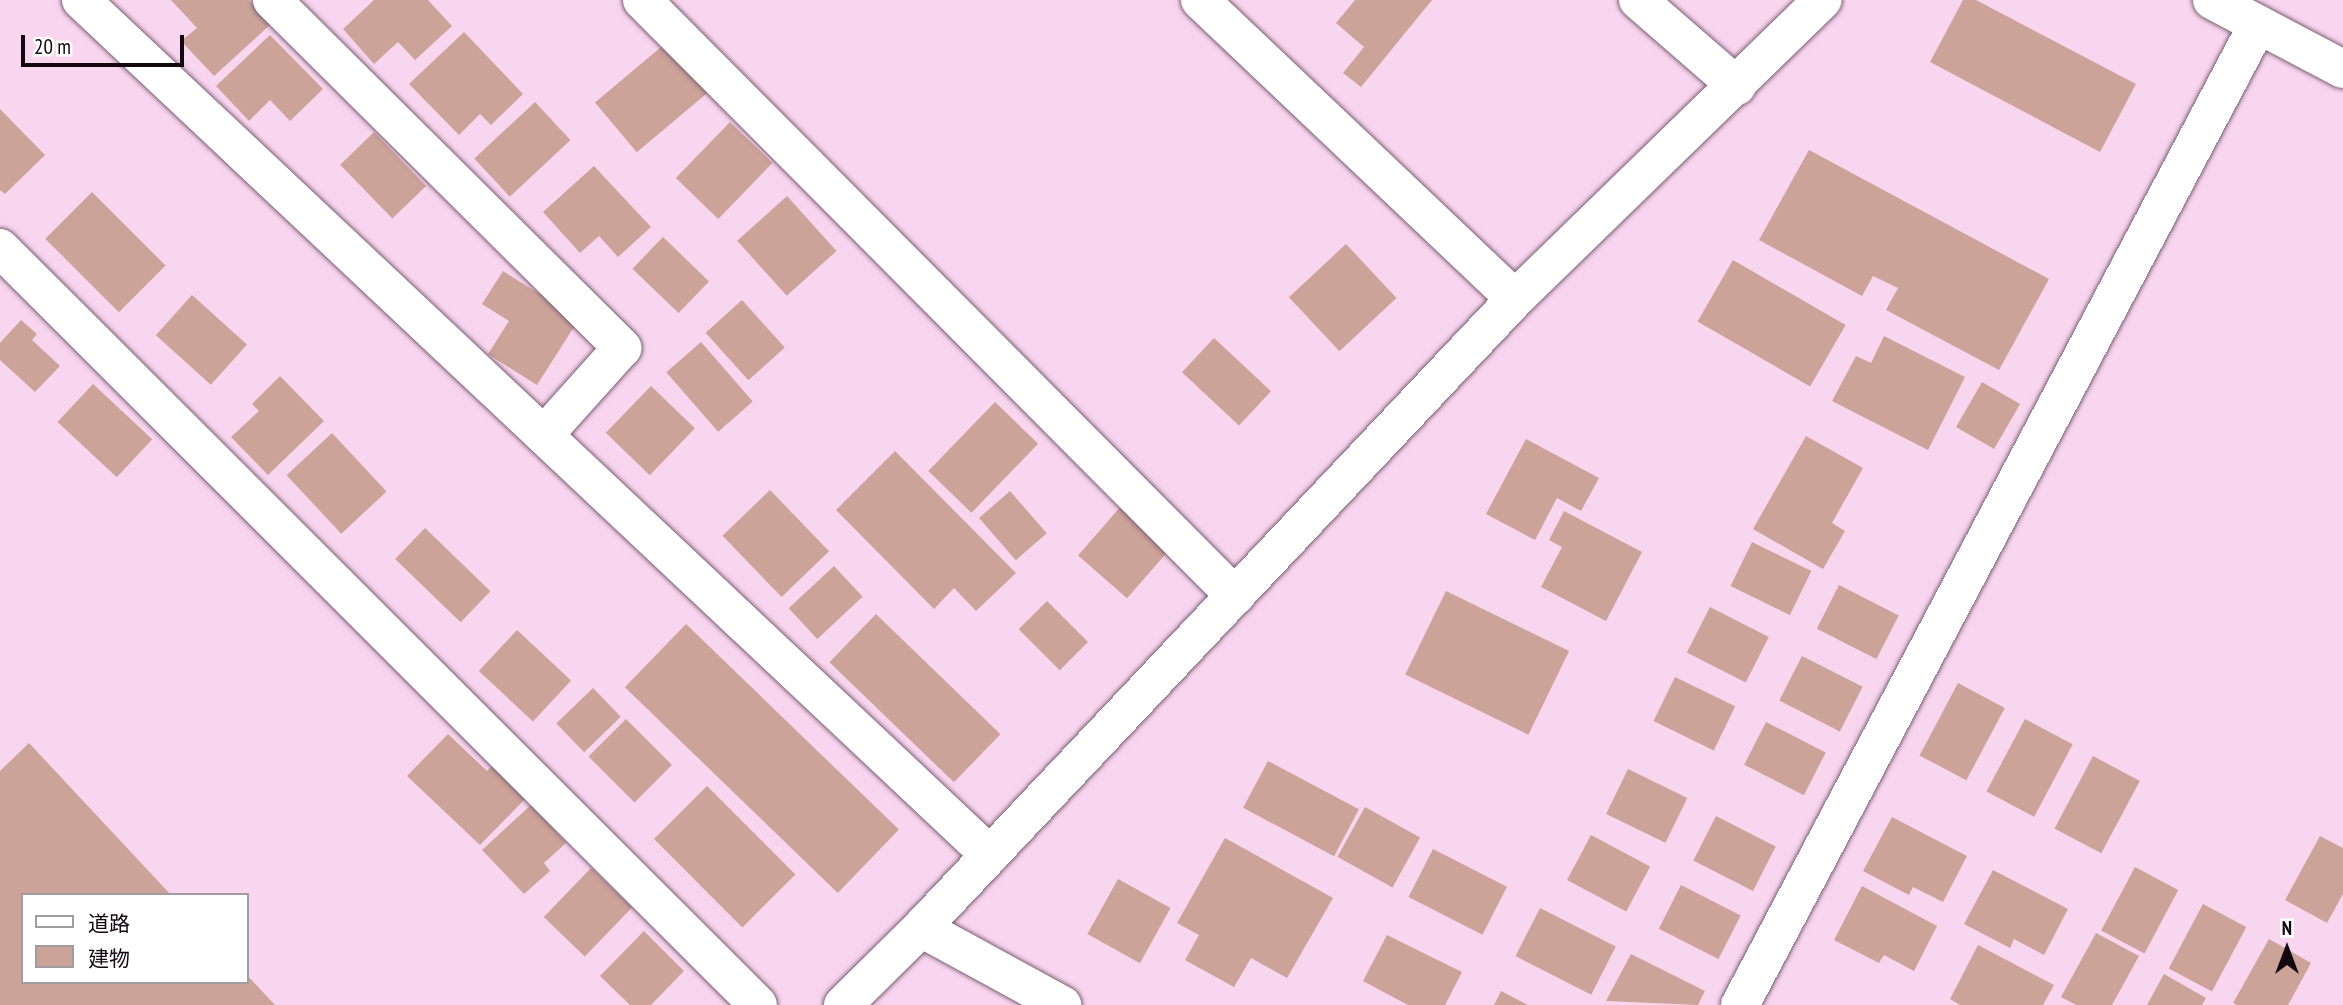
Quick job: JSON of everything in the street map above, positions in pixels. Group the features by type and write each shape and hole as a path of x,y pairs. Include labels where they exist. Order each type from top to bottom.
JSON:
{"street":[{"path":"81,0 990,855"},
{"path":"272,0 622,348 544,435"},
{"path":"642,0 1234,596"},
{"path":"1200,0 1516,299"},
{"path":"1638,0 1737,86"},
{"path":"843,1005 921,928 1516,299 1823,0"},
{"path":"2212,0 2343,69"},
{"path":"1741,1005 2258,24"},
{"path":"0,248 758,1005"},
{"path":"921,928 1062,1005"}],"building":[{"path":"171,0 249,0 271,24 214,76 181,41 197,28"},
{"path":"374,0 428,0 452,26 415,60 398,42 374,64 343,29"},
{"path":"1355,0 1432,0 1361,87 1343,73 1364,47 1336,23"},
{"path":"1963,0 1976,0 2136,84 2100,152 1930,62"},
{"path":"464,32 523,94 491,125 480,114 459,135 409,84"},
{"path":"270,35 323,89 290,121 270,100 249,121 216,86"},
{"path":"667,42 709,92 637,152 595,102"},
{"path":"535,102 570,140 510,197 474,159"},
{"path":"0,109 45,155 5,194 0,190"},
{"path":"730,122 772,163 718,219 676,178"},
{"path":"374,132 426,186 392,219 340,165"},
{"path":"1809,150 2049,279 1999,370 1886,310 1898,288 1873,276 1862,296 1759,240"},
{"path":"594,166 651,227 618,257 599,236 580,253 543,212"},
{"path":"92,192 166,266 119,312 45,239"},
{"path":"787,196 837,251 787,296 737,241"},
{"path":"663,237 709,281 678,313 632,269"},
{"path":"1346,244 1396,298 1339,351 1289,297"},
{"path":"1733,260 1846,325 1810,386 1698,321"},
{"path":"503,271 579,319 537,385 488,354 509,321 482,304"},
{"path":"192,295 247,345 211,385 156,335"},
{"path":"742,300 785,348 748,380 706,333"},
{"path":"21,320 37,334 32,340 60,366 35,392 0,360 0,343"},
{"path":"1884,336 1965,377 1928,450 1832,401 1856,356 1871,363"},
{"path":"1214,338 1271,391 1239,426 1182,372"},
{"path":"701,342 753,402 718,432 666,372"},
{"path":"280,376 324,421 268,475 231,437 259,411 252,404"},
{"path":"1982,382 2020,404 1994,449 1956,427"},
{"path":"93,384 152,439 117,477 58,422"},
{"path":"651,386 695,428 650,475 606,433"},
{"path":"995,402 1038,444 971,513 928,471"},
{"path":"332,433 387,492 341,534 287,475"},
{"path":"1806,436 1863,468 1832,523 1845,531 1823,569 1753,529"},
{"path":"1526,439 1599,478 1581,511 1557,498 1535,540 1486,514"},
{"path":"895,451 1016,573 976,611 954,588 934,609 836,510"},
{"path":"770,490 829,551 782,597 723,536"},
{"path":"1010,491 1047,533 1016,560 979,518"},
{"path":"1122,505 1171,548 1127,598 1078,556"},
{"path":"1564,511 1642,552 1606,621 1541,587 1562,547 1549,540"},
{"path":"425,528 490,591 461,622 395,559"},
{"path":"1752,542 1811,571 1790,615 1731,586"},
{"path":"834,566 863,597 817,639 789,608"},
{"path":"1839,585 1899,615 1876,659 1817,629"},
{"path":"1446,591 1569,651 1528,735 1405,675"},
{"path":"1047,601 1088,642 1060,670 1019,629"},
{"path":"1710,607 1769,637 1746,682 1687,652"},
{"path":"876,614 1000,734 954,782 829,662"},
{"path":"686,624 899,830 838,893 625,687"},
{"path":"517,630 571,680 533,721 479,671"},
{"path":"1802,656 1863,687 1840,731 1779,701"},
{"path":"1675,677 1735,706 1714,750 1654,721"},
{"path":"1958,683 2005,708 1966,780 1920,755"},
{"path":"593,688 621,717 584,752 556,723"},
{"path":"626,719 672,765 634,802 589,756"},
{"path":"2025,719 2073,744 2034,817 1987,791"},
{"path":"1766,722 1826,752 1804,795 1744,765"},
{"path":"448,734 487,771 494,764 527,797 480,845 407,776"},
{"path":"29,743 169,893 21,893 21,984 248,984 248,976 275,1005 0,1005 0,771"},
{"path":"2093,756 2140,781 2101,853 2055,828"},
{"path":"1268,761 1359,809 1334,856 1243,808"},
{"path":"1628,769 1687,798 1665,843 1606,814"},
{"path":"707,786 795,874 742,927 654,839"},
{"path":"531,805 566,843 544,863 550,871 524,894 482,850"},
{"path":"1365,807 1420,838 1392,887 1337,857"},
{"path":"1716,816 1776,846 1753,891 1693,861"},
{"path":"1892,817 1967,856 1943,902 1913,887 1909,895 1863,871"},
{"path":"1591,835 1650,866 1626,911 1567,880"},
{"path":"2320,836 2343,848 2343,894 2327,923 2285,900"},
{"path":"1225,838 1333,898 1287,978 1251,958 1234,987 1185,960 1199,935 1177,923"},
{"path":"1433,849 1507,887 1482,935 1408,897"},
{"path":"2135,867 2178,890 2144,954 2101,931"},
{"path":"591,868 632,908 585,957 544,917"},
{"path":"1993,870 2068,909 2044,955 2014,939 2010,948 1964,924"},
{"path":"1118,879 1170,908 1140,963 1087,934"},
{"path":"1681,885 1741,915 1718,959 1659,929"},
{"path":"1862,886 1937,926 1914,971 1884,955 1879,963 1834,940"},
{"path":"2203,904 2246,927 2212,991 2169,968"},
{"path":"1540,908 1616,947 1591,995 1515,956"},
{"path":"644,931 684,971 651,1005 630,1005 600,976"},
{"path":"2096,933 2139,956 2112,1005 2076,1005 2061,997"},
{"path":"1387,935 1462,972 1445,1005 1408,1005 1363,981"},
{"path":"2269,939 2311,963 2288,1005 2233,1003"},
{"path":"1978,945 2054,985 2043,1005 1960,1005 1950,999"},
{"path":"1631,954 1705,991 1698,1005 1606,1001"},
{"path":"2164,974 2206,998 2202,1005 2147,1005"},
{"path":"1501,991 1528,1005 1494,1005"}]}
